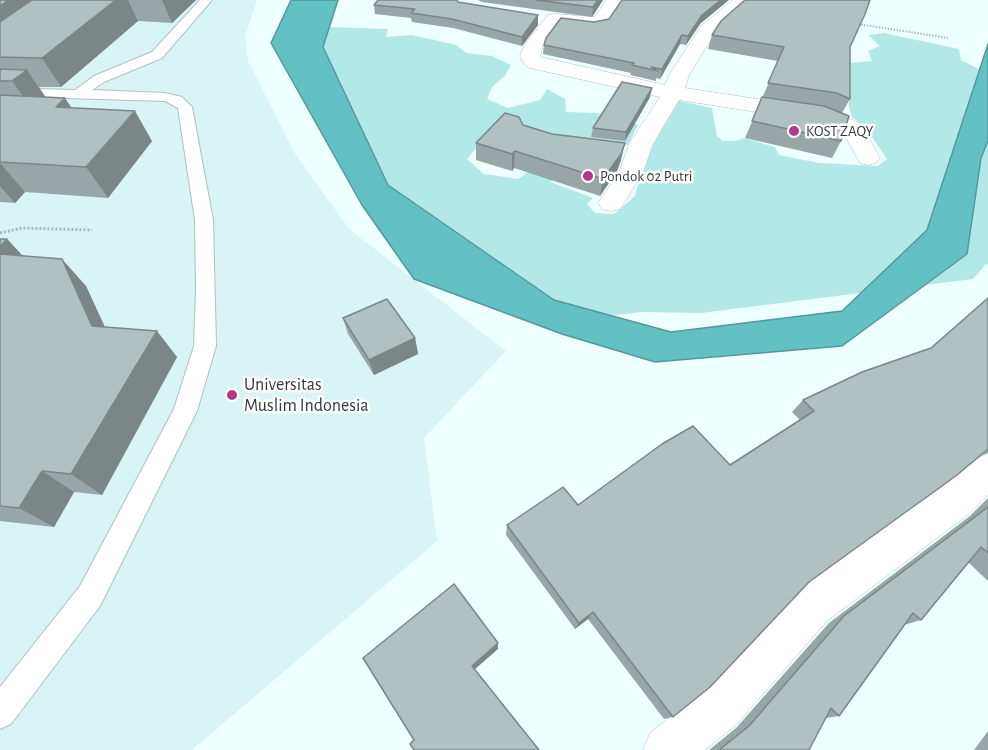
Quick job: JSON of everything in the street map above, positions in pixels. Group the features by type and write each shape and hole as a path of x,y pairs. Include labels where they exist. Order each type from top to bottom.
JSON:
{"street":[{"path":"533,16 600,23 615,0"},
{"path":"611,203 631,172 627,150 673,93 679,75 708,30 743,0"},
{"path":"554,19 534,46 530,56 531,60 537,64 673,93 821,115 852,128 868,158"},
{"path":"667,750 718,709 812,606 955,501 988,471"}],"lane":[{"path":"77,94 99,79 157,55 206,0"},
{"path":"0,713 90,596 185,411 205,346 204,220 185,107 177,100 165,98 106,103 77,94 3,95"}],"path":[{"path":"854,23 948,38"},
{"path":"0,233 22,228 92,230"}],"shaded area":[{"name":"Universitas Muslim Indonesia","path":"0,0 257,0 245,36 248,61 294,152 349,229 506,351 424,438 437,541 192,750 0,750"},
{"path":"291,0 338,0 323,47 388,185 554,300 671,332 842,311 927,230 988,44 988,141 981,158 967,254 842,346 655,362 562,334 414,279 362,205 271,43"},
{"path":"300,26 388,29 386,37 412,35 456,45 466,53 492,56 511,65 505,76 492,87 487,99 508,108 540,100 547,89 565,99 566,112 597,113 638,125 628,145 489,134 467,159 484,174 518,179 542,162 564,170 550,182 593,198 587,204 595,213 614,214 635,196 638,185 646,179 642,167 643,151 675,100 712,108 717,136 723,141 744,138 775,147 779,155 819,163 878,166 887,159 865,127 852,117 849,107 850,63 872,61 868,51 880,46 868,35 884,33 959,49 961,60 988,74 988,264 973,279 701,313 642,312 568,321 395,210"}],"building":[{"path":"0,0 9,0 0,6"},
{"path":"32,0 116,0 42,58 0,57 0,22"},
{"path":"378,0 457,0 538,15 522,37 452,19 411,13 415,9 374,5"},
{"path":"536,0 598,0 593,7"},
{"path":"622,0 721,0 702,15 688,36 682,35 662,69 651,67 658,71 632,65 634,63 544,45 546,38 561,18 594,22 609,19"},
{"path":"745,0 870,0 850,47 850,99 837,93 768,83 784,47 712,35 721,21"},
{"path":"0,69 27,70 12,81 0,81"},
{"path":"622,82 652,88 626,132 593,128"},
{"path":"0,95 65,98 56,107 135,111 86,167 0,162"},
{"path":"762,97 824,106 849,116 841,141 752,121"},
{"path":"505,113 519,117 523,125 552,134 625,143 621,154 603,179 515,151 512,154 476,143"},
{"path":"0,239 7,239 0,247"},
{"path":"0,254 62,259 92,326 157,331 71,474 42,471 19,508 0,506"},
{"path":"988,298 988,449 957,475 809,582 710,687 673,717 593,612 579,623 507,525 563,487 578,505 662,444 693,426 730,465 814,411 803,400 862,372 931,348"},
{"path":"387,299 415,338 369,360 343,318"},
{"path":"988,507 988,553 981,547 921,620 913,613 839,716 831,708 809,750 719,750 749,726 844,616"},
{"path":"454,584 498,643 472,666 539,750 414,750 410,744 414,740 363,658"}],"place":[{"name":"KOST ZAQY","path":"794,131"},
{"name":"Pondok 02 Putri","path":"588,176"},
{"name":"Universitas Muslim Indonesia","path":"232,395"}]}
